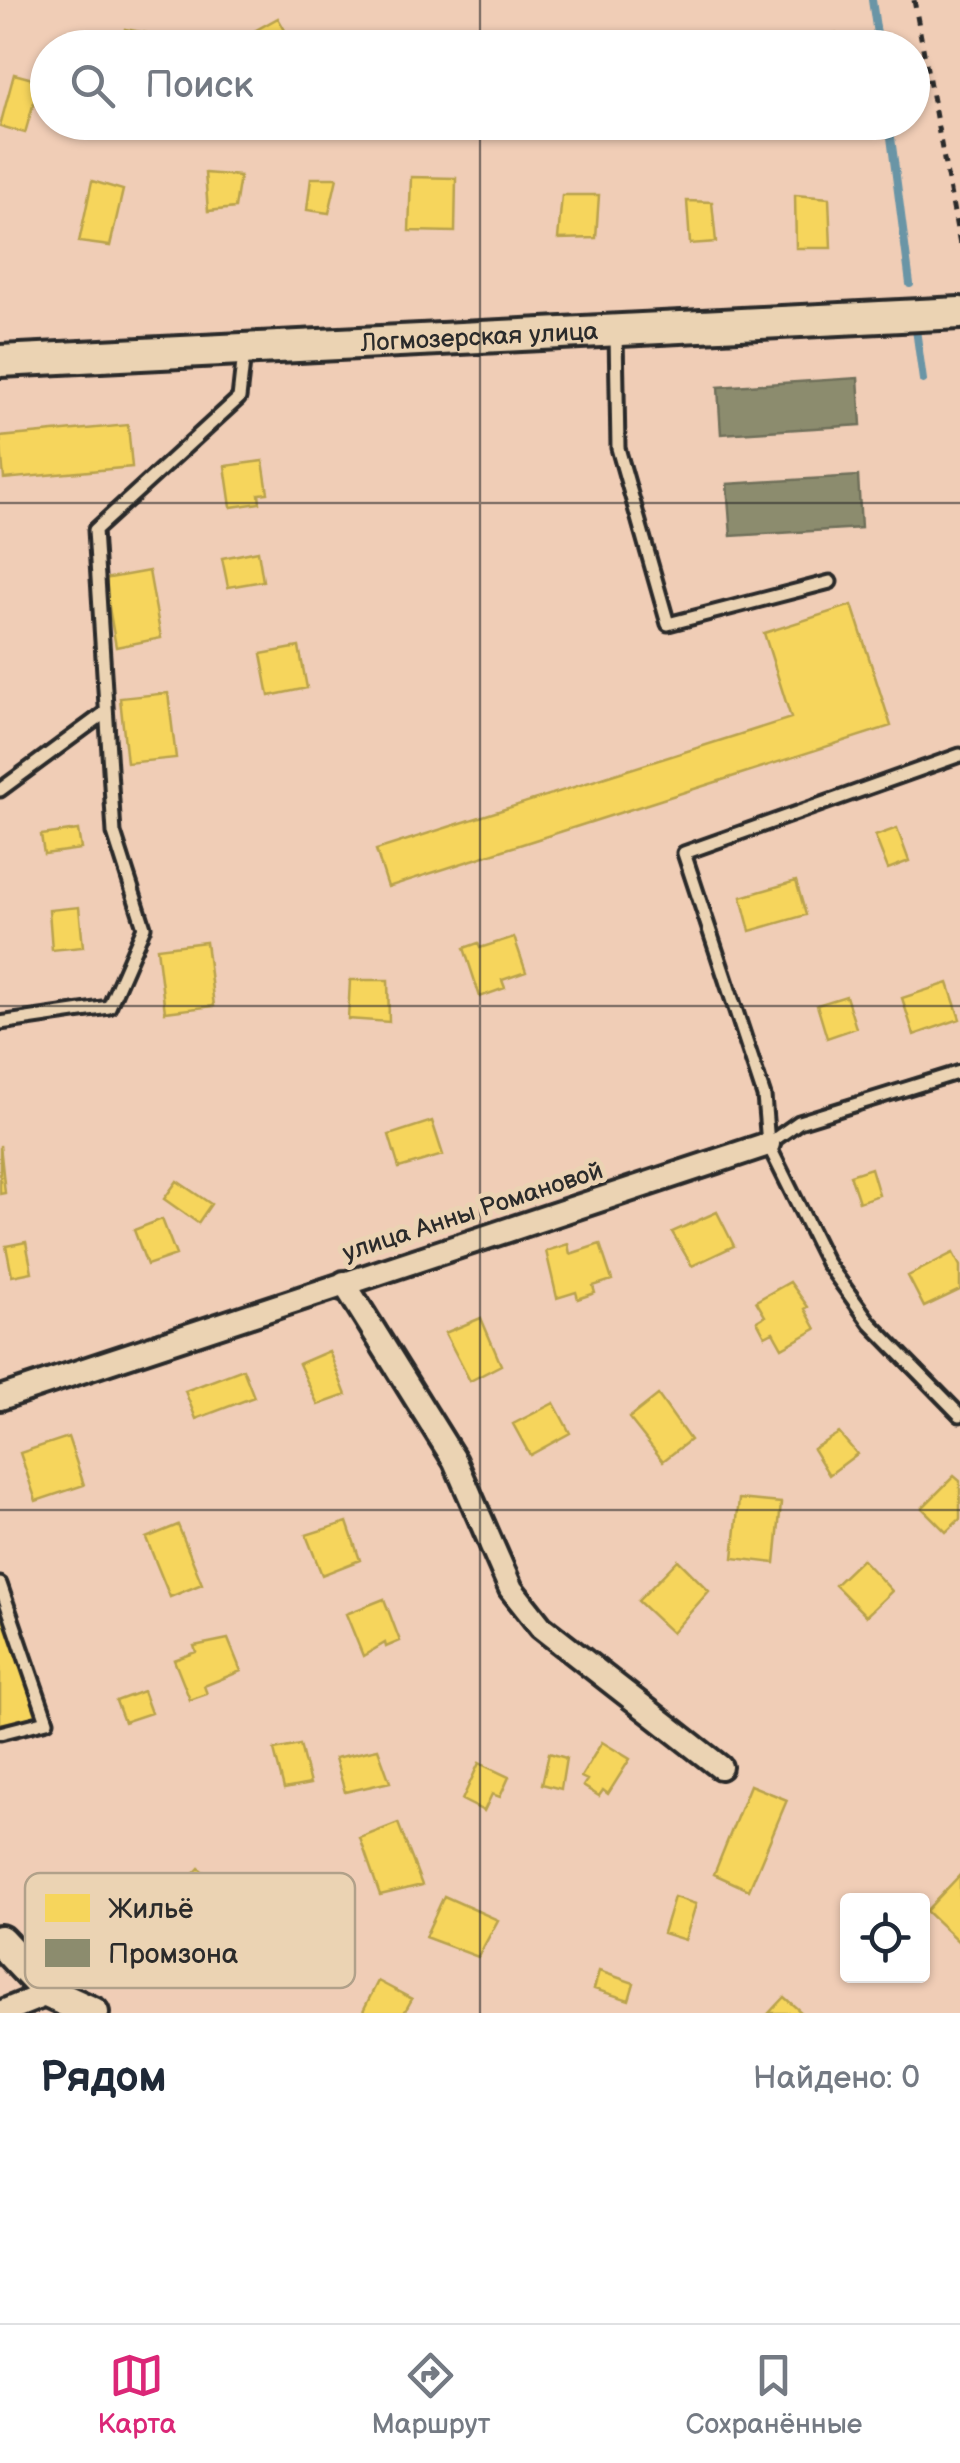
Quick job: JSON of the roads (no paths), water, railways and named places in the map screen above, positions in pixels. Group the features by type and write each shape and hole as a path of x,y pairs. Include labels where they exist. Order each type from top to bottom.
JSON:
{"street":[{"name":"Логмозерская улица","path":"0,361 960,313"},
{"name":"улица Анны Романовой","path":"0,1398 768,1144"},
{"path":"344,1283 455,1461 511,1589 541,1627 720,1766"},
{"path":"0,1941 25,1968"},
{"path":"44,1988 93,2013"},
{"path":"0,2013 49,1993"}],"lane":[{"path":"616,330 618,448 668,624 830,582"},
{"path":"0,1023 109,1006 144,927 114,833 95,530 239,398 244,349"},
{"path":"0,790 106,712"},
{"path":"960,756 684,853 764,1096 768,1144 827,1263 870,1324 960,1414"},
{"name":"улица Анны Романовой","path":"768,1144 799,1122 960,1072"},
{"path":"0,1584 46,1721 0,1733"}],"waterway":[{"path":"872,0 876,30"},
{"path":"891,140 910,284"},
{"path":"915,322 923,380"}]}
